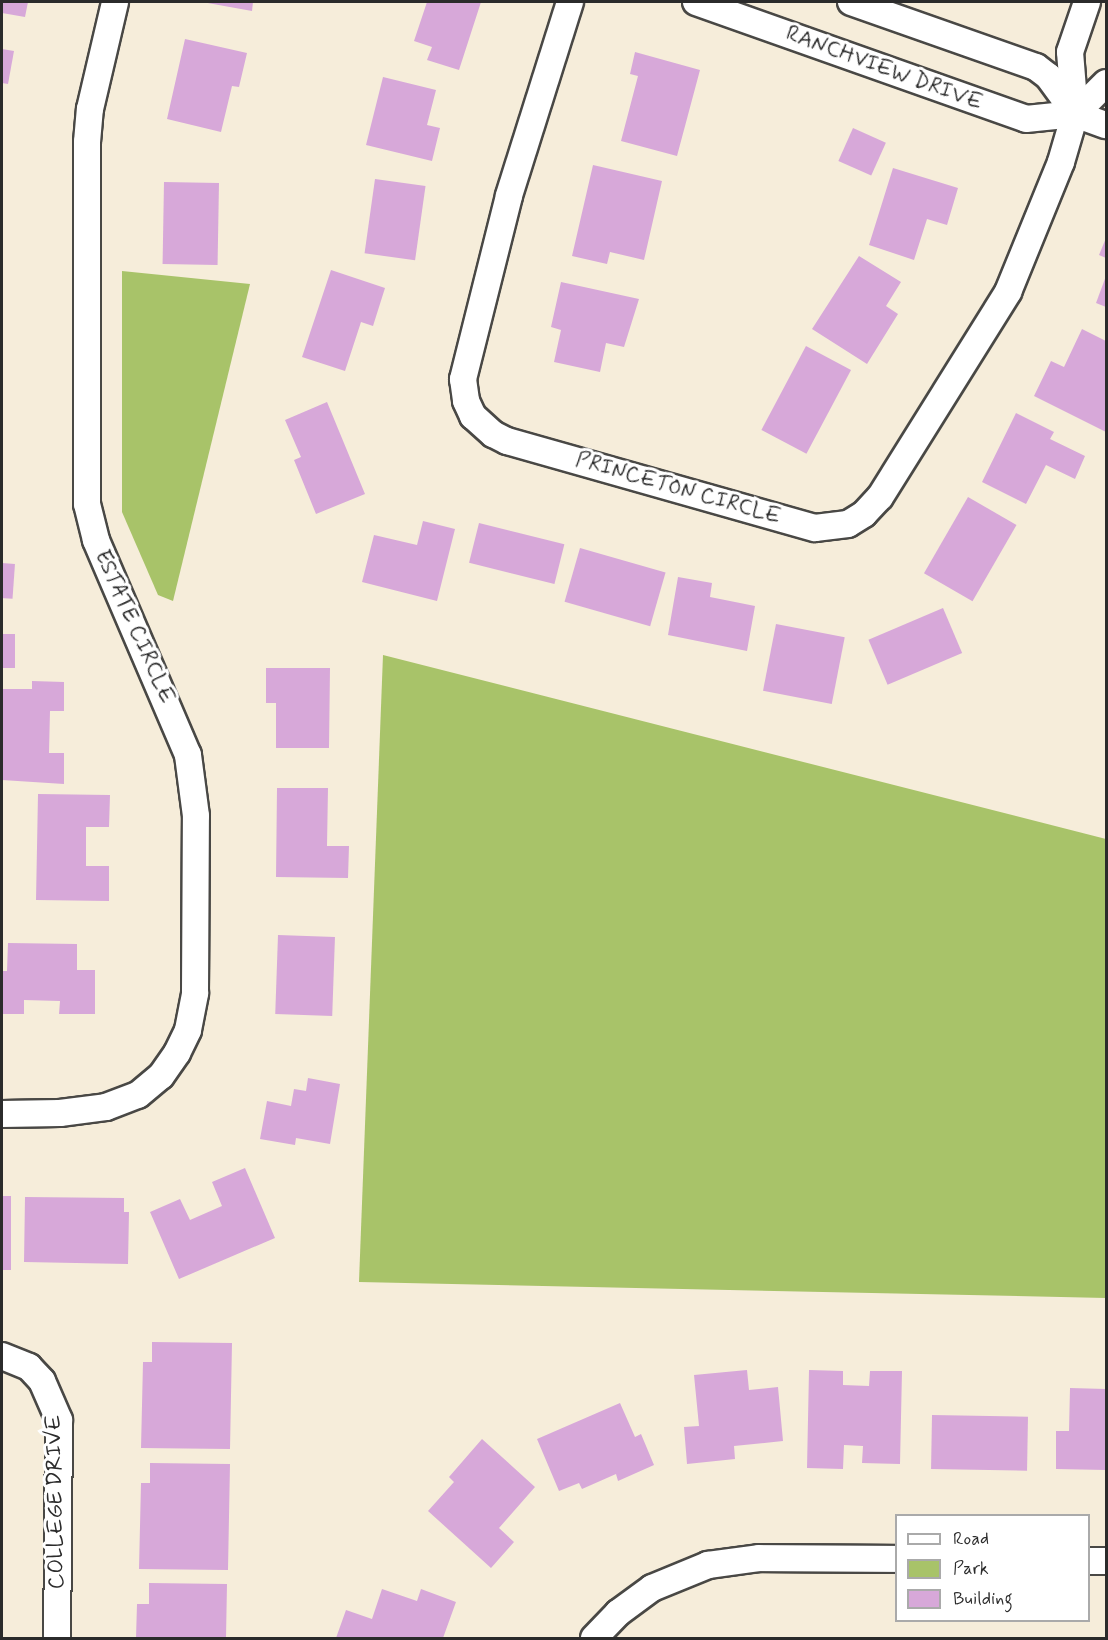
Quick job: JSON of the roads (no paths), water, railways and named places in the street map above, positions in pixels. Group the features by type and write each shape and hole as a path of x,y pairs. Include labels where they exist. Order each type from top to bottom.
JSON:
{"street":[{"name":"ESTATE CIRCLE","path":"2,1114 60,1113 106,1107 138,1095 161,1076 177,1053 188,1030 195,993 196,816 188,755 96,540 87,504 87,142 90,109 115,2"},
{"name":"PRINCETON CIRCLE","path":"570,2 509,196 463,379 466,401 473,416 493,434 507,441 815,528 848,524 864,514 880,497 987,329 1030,242 1075,114"},
{"name":"RANCHVIEW DRIVE","path":"696,2 1026,119 1075,114 1107,124"},
{"path":"851,2 1036,67 1048,76 1075,114"},
{"path":"1075,114 1070,52 1087,2"},
{"path":"1075,114 1107,83"},
{"name":"COLLEGE DRIVE","path":"2,1356 29,1367 42,1381 59,1420 57,1638"},
{"path":"594,1638 618,1613 652,1588 708,1565 759,1558 895,1559"},
{"path":"1090,1561 1107,1561"}]}
